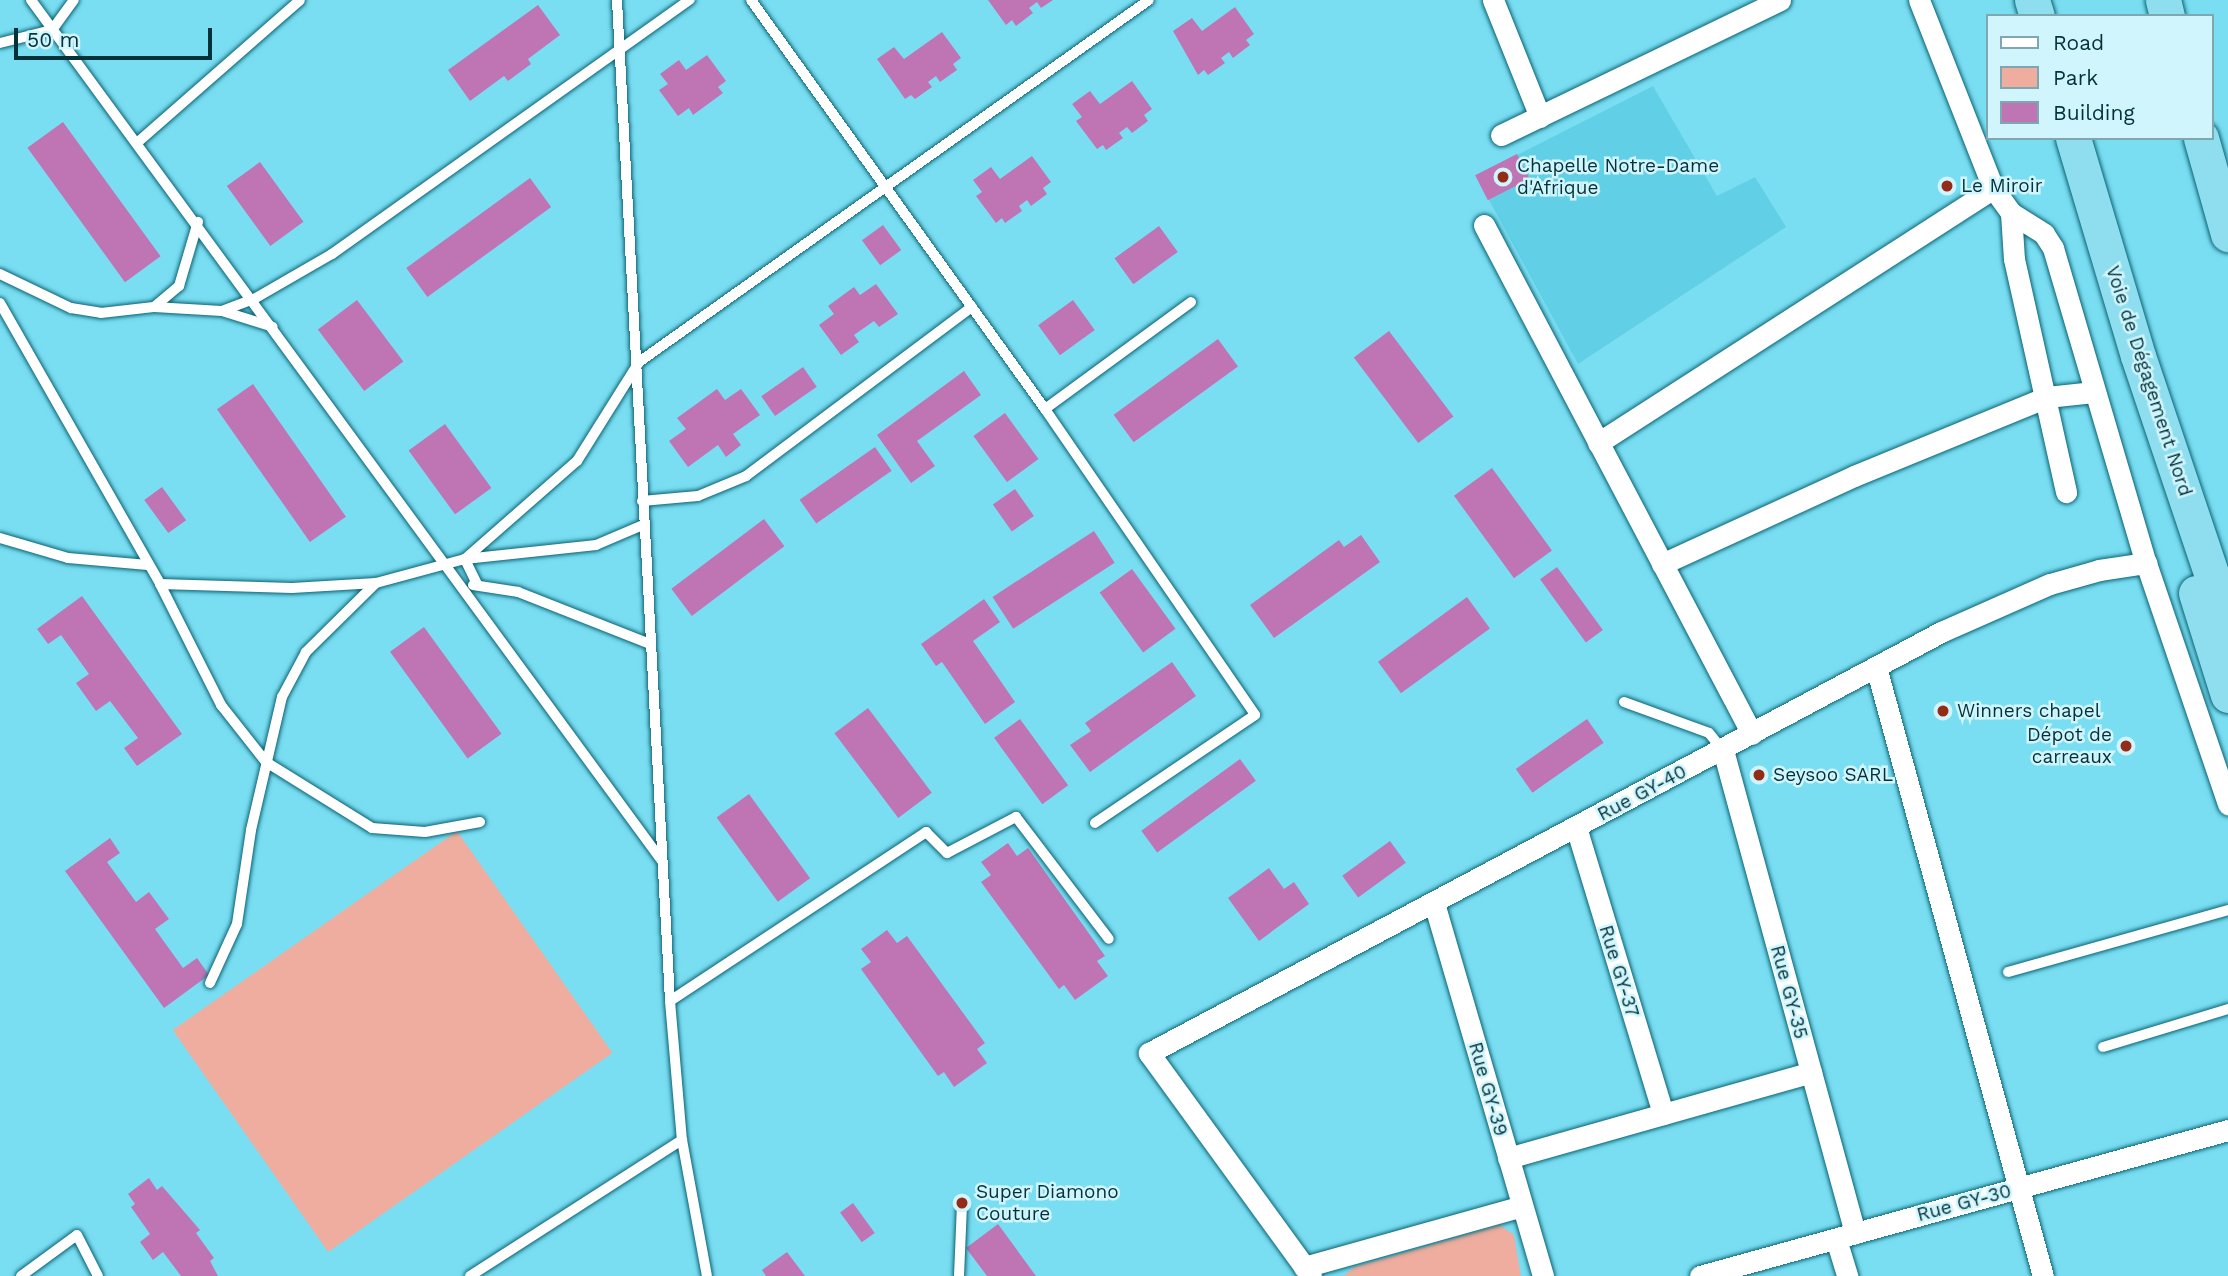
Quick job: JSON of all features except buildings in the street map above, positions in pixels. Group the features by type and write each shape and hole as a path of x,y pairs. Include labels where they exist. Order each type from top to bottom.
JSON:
{"highway":[{"name":"Voie de Dégagement Nord","path":"2074,140 2138,356 2228,622"},
{"path":"2203,140 2228,234"},
{"path":"2138,356 2149,424 2173,517 2228,695"}],"street":[{"path":"1493,0 1540,117"},
{"path":"1501,135 1780,0"},
{"path":"1919,0 1993,188 2011,213 2044,234 2053,248 2146,563 2228,804"},
{"path":"1598,443 1993,188"},
{"path":"2011,213 2014,259 2047,397 2066,492"},
{"path":"1484,225 1752,734"},
{"path":"1662,564 1854,476 2047,397 2094,392"},
{"name":"Rue GY-40","path":"1307,1271 1149,1053 1876,667 2050,584 2099,570 2146,563"},
{"path":"1876,667 2043,1276"},
{"name":"Rue GY-35","path":"1723,750 1811,1072 1845,1236 1847,1276"},
{"name":"Rue GY-37","path":"1576,827 1663,1114"},
{"name":"Rue GY-39","path":"1434,902 1543,1276"},
{"path":"1508,1158 1811,1072"},
{"name":"Rue GY-30","path":"1700,1276 2228,1130"},
{"path":"1307,1271 1522,1206"}],"lane":[{"path":"31,0 198,222 443,565 662,860"},
{"path":"0,43 52,30 74,0"},
{"path":"138,142 300,0"},
{"path":"617,0 639,362 643,525 670,1001 682,1140 707,1276"},
{"path":"222,311 254,299 332,254 690,0"},
{"path":"751,0 1045,409 1255,715 1095,823"},
{"path":"465,559 577,461 639,362 1149,0"},
{"path":"154,307 179,286 198,222"},
{"path":"0,274 71,308 101,313 154,307 222,311 273,327"},
{"path":"1045,409 1191,302"},
{"path":"0,303 160,584 221,705 266,762 372,828 425,832 480,822"},
{"path":"642,501 698,496 746,476 972,307"},
{"path":"160,584 292,588 376,583 465,559 596,545 643,525"},
{"path":"0,538 68,558 148,565"},
{"path":"465,559 477,584"},
{"path":"210,983 237,924 266,762 282,697 306,652 376,583"},
{"path":"460,587 477,584 517,592 650,644"},
{"path":"1624,702 1709,733 1723,750"},
{"path":"670,1001 926,832 947,853 1016,817 1109,939"},
{"path":"2008,972 2228,910"},
{"path":"2103,1047 2228,1010"},
{"path":"470,1276 682,1140"},
{"path":"959,1276 962,1203"},
{"path":"21,1276 77,1235 98,1276"}],"shaded area":[{"path":"1653,86 1717,196 1755,177 1786,227 1578,364 1476,176"}],"green space":[{"path":"457,831 612,1053 328,1252 173,1030"},
{"path":"1500,1225 1514,1235 1521,1276 1344,1276 1354,1267"}],"place":[{"name":"Chapelle Notre-Dame d'Afrique","path":"1503,177"},
{"name":"Le Miroir","path":"1947,186"},
{"name":"Winners chapel","path":"1943,711"},
{"name":"Dépot de carreaux","path":"2126,746"},
{"name":"Seysoo SARL","path":"1759,775"},
{"name":"Super Diamono Couture","path":"962,1203"}]}
